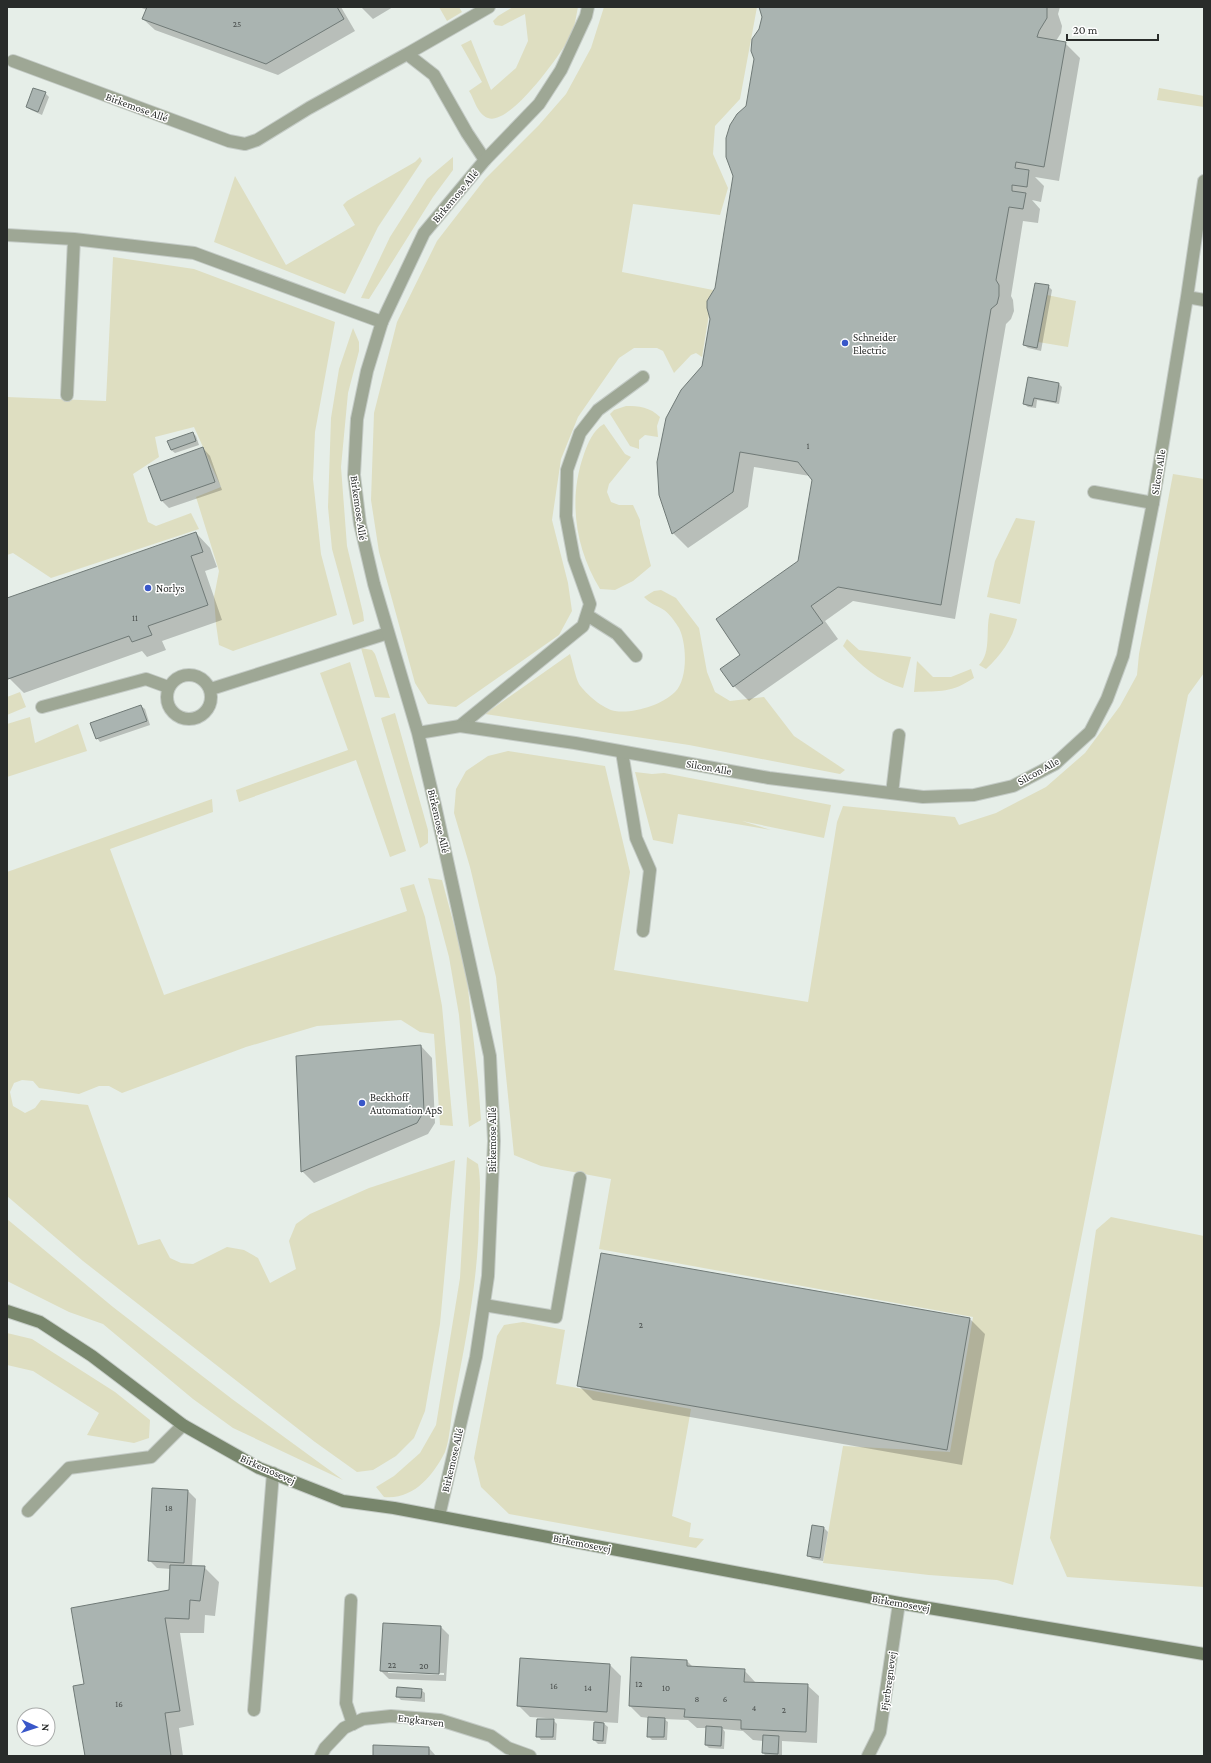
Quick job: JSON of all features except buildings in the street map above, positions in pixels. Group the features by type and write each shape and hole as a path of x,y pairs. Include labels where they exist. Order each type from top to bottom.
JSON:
{"street":[{"name":"Birkemose Allé","path":"13,61 229,141 245,144 257,140 309,108 489,7"},
{"name":"Birkemose Allé","path":"439,1516 476,1357 488,1276 494,1142 490,1056 437,812 418,733 374,584 360,524 354,474 357,419 367,371 382,322 424,233 485,160 543,98 561,70 586,16 588,7"},
{"name":"Birkemose Allé","path":"407,54 434,75 467,133 485,160"},
{"name":"Silcon Alle","path":"418,733 460,726 622,752 769,778 923,797 974,794 1012,786 1055,764 1090,732 1107,699 1123,656 1153,503 1187,297 1204,181"},
{"path":"7,235 74,239 194,253 382,322"},
{"path":"67,395 74,239"},
{"path":"1187,297 1204,300"},
{"path":"460,726 583,626 590,604 574,560 566,516 567,470 580,433 598,410 643,377"},
{"path":"1094,492 1153,503"},
{"path":"587,615 617,634 636,656"},
{"path":"210,689 388,633"},
{"path":"185,674 196,675 205,680 210,689 212,699 209,708 202,716 188,720 174,714 167,702 168,687 175,679 185,674"},
{"path":"42,707 146,679 168,687"},
{"path":"892,793 899,735"},
{"path":"622,752 636,838 650,870 643,932"},
{"path":"484,1305 556,1317 580,1178"},
{"name":"Birkemosevej","path":"7,1310 40,1322 92,1356 183,1425 259,1468 343,1500 439,1516 899,1603 1204,1654"},
{"path":"28,1511 69,1468 152,1457 183,1425"},
{"path":"254,1710 273,1473"},
{"path":"351,1600 346,1703 353,1724"},
{"name":"Fjerbregnevej","path":"868,1756 880,1732 899,1603"},
{"name":"Engkarsen","path":"321,1756 325,1748 344,1728 363,1719 391,1716 440,1720 491,1736 508,1748 530,1756"}],"green space":[{"path":"439,7 459,7 462,12 447,21"},
{"path":"513,7 578,7 570,37 565,46 534,87 509,111 497,118 488,118 481,113 469,91 482,82 461,45 471,40 491,90 516,68 528,41 525,14 502,26 495,25 493,21 498,16"},
{"path":"604,7 757,7 740,99 715,126 713,154 728,188 720,215 633,204 622,272 713,290 702,357 696,353 691,355 674,373 663,351 657,348 634,348 619,358 578,417 561,459 552,520 568,583 572,611 559,635 456,707 428,704 415,683 379,552 371,500 374,413 397,322 437,241 485,179 539,125 566,94 591,48"},
{"path":"1159,88 1204,96 1204,107 1157,100"},
{"path":"420,157 422,161 378,227 345,294 214,242 235,176 286,265 355,225 343,205 347,201 415,162"},
{"path":"453,157 453,170 433,197 369,299 361,298 390,237 427,179"},
{"path":"113,257 194,269 335,322 315,432 313,479 321,554 337,615 233,651 219,645 214,597 219,571 196,497 221,487 194,427 155,437 159,457 133,474 148,522 156,526 191,513 199,529 51,578 13,553 7,555 7,397 106,401"},
{"path":"1047,295 1076,301 1068,347 1038,342"},
{"path":"353,328 359,342 359,351 348,393 341,467 347,546 364,621 353,625 332,549 328,507 331,418 339,369"},
{"path":"626,406 644,408 652,411 660,417 657,426 658,437 645,435 639,440 639,449 630,446 610,414 614,410"},
{"path":"604,424 625,454 631,457 609,484 607,492 611,502 619,505 633,505 640,520 651,566 633,581 615,590 600,589 591,573 580,540 575,506 576,488 584,454 594,433"},
{"path":"1173,474 1204,479 1204,673 1188,695 1013,1585 997,1580 929,1575 823,1563 843,1446 950,1452 973,1317 599,1249 611,1179 541,1166 514,1155 496,977 470,867 454,813 456,789 466,771 488,756 508,751 605,766 630,872 614,970 808,1002 837,822 843,806 955,817 959,825 996,813 1046,787 1085,753 1120,706 1137,675 1139,654"},
{"path":"1016,518 1035,521 1020,604 987,597 995,561"},
{"path":"661,590 676,598 699,628 707,672 715,692 730,701 764,697 794,736 845,770 840,774 689,745 485,714 570,654 579,684 595,700 610,710 622,712 638,710 655,705 669,697 675,692 682,679 685,652 682,635 674,621 666,611 651,603 644,597 654,591"},
{"path":"990,613 1017,619 1005,647 986,669 979,665 986,654"},
{"path":"847,639 859,650 911,657 903,688 878,677 856,660 843,646"},
{"path":"361,648 372,650 375,654 390,698 375,697"},
{"path":"917,661 933,677 951,677 971,669 974,678 952,689 914,692"},
{"path":"350,662 406,851 390,857 356,760 239,802 236,790 348,750 320,673"},
{"path":"20,692 26,707 7,715 7,697"},
{"path":"395,713 428,830 428,843 420,848 381,718"},
{"path":"30,717 35,743 78,724 87,751 7,777 7,724"},
{"path":"635,772 652,774 664,773 831,805 824,838 742,821 771,830 678,814 673,844 653,840"},
{"path":"212,799 213,812 110,849 164,995 407,911 400,888 414,884 425,917 442,1006 453,1126 440,1125 434,1034 420,1032 401,1020 317,1026 246,1047 122,1093 109,1086 99,1086 79,1094 39,1088 33,1081 22,1080 14,1083 10,1092 13,1106 25,1113 35,1108 41,1100 88,1105 138,1245 160,1239 170,1258 181,1263 193,1264 227,1247 244,1250 258,1258 270,1283 296,1269 289,1241 296,1224 310,1214 369,1188 455,1160 440,1324 425,1411 414,1438 396,1456 373,1470 357,1472 315,1442 83,1261 7,1196 7,872"},
{"path":"428,878 442,880 466,970 481,1120 469,1127 459,1015 449,957"},
{"path":"467,1157 478,1164 480,1176 477,1260 471,1307 447,1447 434,1470 421,1485 404,1495 384,1497 376,1487 394,1476 420,1453 436,1425 460,1278"},
{"path":"1111,1217 1204,1236 1204,1587 1067,1577 1050,1538 1096,1230"},
{"path":"7,1219 113,1307 232,1399 343,1480 233,1428 193,1399 103,1324 69,1312 7,1281"},
{"path":"523,1322 565,1330 556,1384 691,1409 672,1516 691,1523 689,1537 704,1539 696,1548 509,1514 481,1487 474,1458 497,1336 504,1325"},
{"path":"7,1333 32,1339 115,1392 150,1420 149,1438 134,1443 87,1435 99,1413 33,1371 7,1365"}],"place":[{"name":"Schneider Electric","path":"845,343"},
{"name":"Norlys","path":"148,588"},
{"name":"Beckhoff Automation ApS","path":"362,1103"}]}
